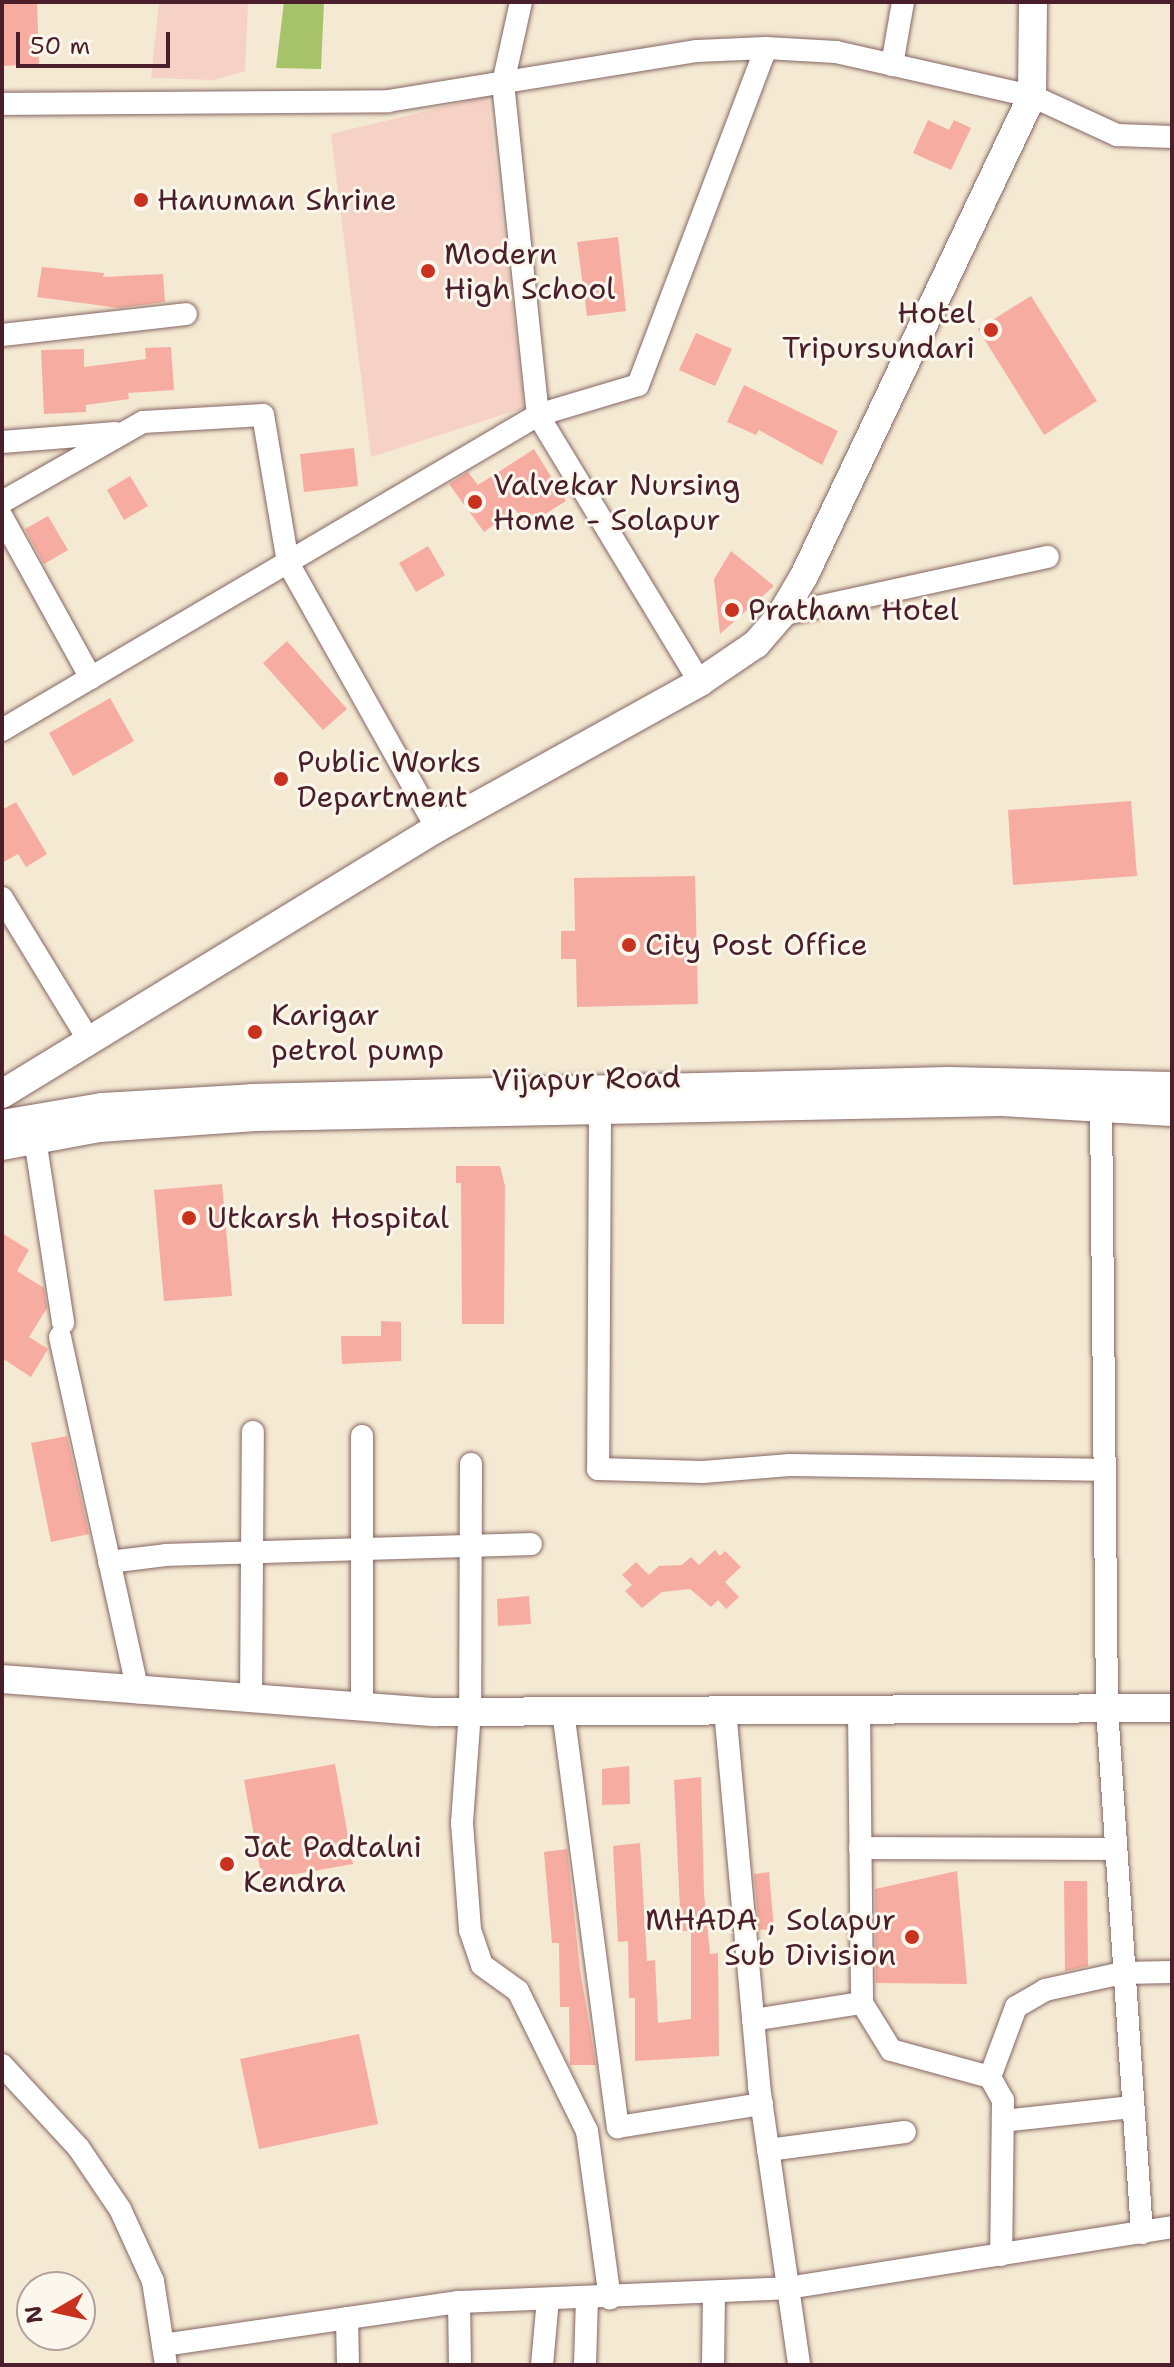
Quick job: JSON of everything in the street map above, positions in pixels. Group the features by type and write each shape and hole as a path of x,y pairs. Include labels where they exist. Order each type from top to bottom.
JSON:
{"main road":[{"path":"2,1094 437,828 700,682 756,644 781,615 1032,96 1033,2"},
{"name":"Vijapur Road","path":"2,1124 102,1107 252,1098 963,1081 1172,1086"},
{"name":"Vijapur Road","path":"2,1146 99,1128 256,1117 1101,1104 1172,1112"},
{"path":"2,1679 138,1693 362,1708 470,1711 1172,1708"}],"street":[{"path":"521,2 503,83 538,415 700,682"},
{"path":"892,65 903,2"},
{"path":"2,730 538,415 638,385 766,48"},
{"path":"2,104 388,101 697,51 766,48 836,52 1032,96 1117,135 1172,137"},
{"path":"2,335 186,314"},
{"path":"2,502 143,422 263,415 288,563 437,828"},
{"path":"2,442 125,432"},
{"path":"2,517 91,678"},
{"path":"781,615 1048,557"},
{"path":"2,898 90,1042"},
{"path":"1101,1104 1107,1709 1122,1973 1142,2233"},
{"path":"600,1113 598,1469 703,1472 790,1465 1105,1470"},
{"path":"35,1139 61,1330 138,1693"},
{"path":"251,1700 253,1432"},
{"path":"362,1436 365,1550 362,1708"},
{"path":"471,1464 470,1711 462,1823 470,1930 482,1965 518,1991 587,2131 598,2298 585,2365"},
{"path":"109,1562 253,1552 531,1544"},
{"path":"725,1710 762,2104 799,2365"},
{"path":"859,1710 862,2003 891,2050 990,2077 1003,2100 1001,2255"},
{"path":"563,1711 618,2127 762,2104"},
{"path":"860,1848 1115,1849"},
{"path":"990,2077 1016,2007 1045,1990 1122,1973 1172,1972"},
{"path":"753,2020 862,2003"},
{"path":"2,2065 78,2147 120,2209 153,2281 165,2355 347,2318 459,2302 714,2294 788,2288 1172,2227"},
{"path":"1003,2121 1132,2107"},
{"path":"768,2150 905,2132"},
{"path":"713,2365 714,2294"},
{"path":"542,2365 548,2299"},
{"path":"459,2302 460,2365"},
{"path":"347,2318 348,2365"}],"shaded area":[{"path":"159,2 248,2 245,71 214,80 151,78"},
{"name":"Modern High School","path":"488,96 524,408 371,457 331,134"}],"green space":[{"path":"284,2 324,2 321,69 276,68"}],"building":[{"path":"2,2 37,2 39,64 2,66"},
{"path":"928,120 949,130 954,120 971,128 951,170 913,153"},
{"path":"618,237 626,311 587,316 577,242"},
{"path":"42,267 104,273 103,277 163,274 165,302 119,308 37,297"},
{"path":"1031,296 1097,401 1044,435 978,329"},
{"path":"696,333 732,349 715,386 679,370"},
{"path":"171,347 174,390 128,393 129,399 86,405 86,412 44,414 41,350 84,349 84,367 146,359 145,348"},
{"path":"744,385 838,431 822,465 759,430 756,435 727,422"},
{"path":"354,448 358,486 304,492 300,454"},
{"path":"534,449 566,501 526,526 515,509 484,532 449,484 468,472 478,485"},
{"path":"130,476 148,506 124,520 107,490"},
{"path":"48,516 68,550 44,564 25,529"},
{"path":"428,546 445,575 416,592 399,563"},
{"name":"Pratham Hotel","path":"731,551 774,586 720,634 714,579"},
{"path":"287,641 347,709 323,730 263,663"},
{"path":"110,698 134,741 73,776 49,733"},
{"path":"1131,801 1137,876 1013,885 1008,810"},
{"path":"16,802 47,854 26,867 18,854 2,863 2,810"},
{"name":"City Post Office","path":"695,876 698,1004 577,1007 576,959 561,959 561,931 575,931 574,878"},
{"path":"456,1166 500,1166 505,1186 504,1324 462,1324 461,1183 456,1183"},
{"path":"222,1184 232,1296 164,1301 154,1190"},
{"path":"2,1233 29,1250 17,1271 44,1288 47,1308 29,1337 48,1349 31,1377 2,1358"},
{"path":"381,1321 401,1322 401,1361 342,1364 341,1336 381,1336"},
{"path":"67,1436 89,1534 51,1542 31,1443"},
{"path":"715,1550 720,1556 725,1551 741,1567 725,1582 739,1597 726,1609 718,1600 711,1607 690,1589 662,1592 642,1608 625,1591 632,1585 622,1575 636,1562 649,1575 659,1566 682,1565 691,1557 699,1565"},
{"path":"529,1596 531,1624 498,1626 497,1599"},
{"path":"335,1764 353,1864 262,1880 244,1780"},
{"path":"629,1766 630,1804 602,1805 602,1769"},
{"path":"701,1777 704,1893 710,1954 718,1953 719,2056 635,2061 635,1998 629,1998 628,1941 618,1942 613,1846 640,1843 647,1961 655,1960 658,2023 691,2019 691,1931 681,1931 674,1780"},
{"path":"567,1849 580,1969 596,2065 570,2065 569,2007 560,2007 559,1943 552,1943 544,1852"},
{"name":"MHADA , Solapur Sub Division","path":"957,1871 967,1984 876,1983 875,1889"},
{"path":"769,1872 774,1929 759,1930 754,1874"},
{"path":"1064,1881 1087,1881 1088,1966 1065,1971"},
{"path":"359,2034 378,2124 259,2149 240,2059"}],"place":[{"name":"Hanuman Shrine","path":"141,200"},
{"name":"Modern High School","path":"428,271"},
{"name":"Hotel Tripursundari","path":"991,330"},
{"name":"Valvekar Nursing Home - Solapur","path":"475,502"},
{"name":"Pratham Hotel","path":"732,610"},
{"name":"Public Works Department","path":"281,779"},
{"name":"City Post Office","path":"629,945"},
{"name":"Karigar petrol pump","path":"255,1032"},
{"name":"Utkarsh Hospital","path":"189,1218"},
{"name":"Jat Padtalni Kendra","path":"227,1864"},
{"name":"MHADA , Solapur Sub Division","path":"912,1937"}]}
